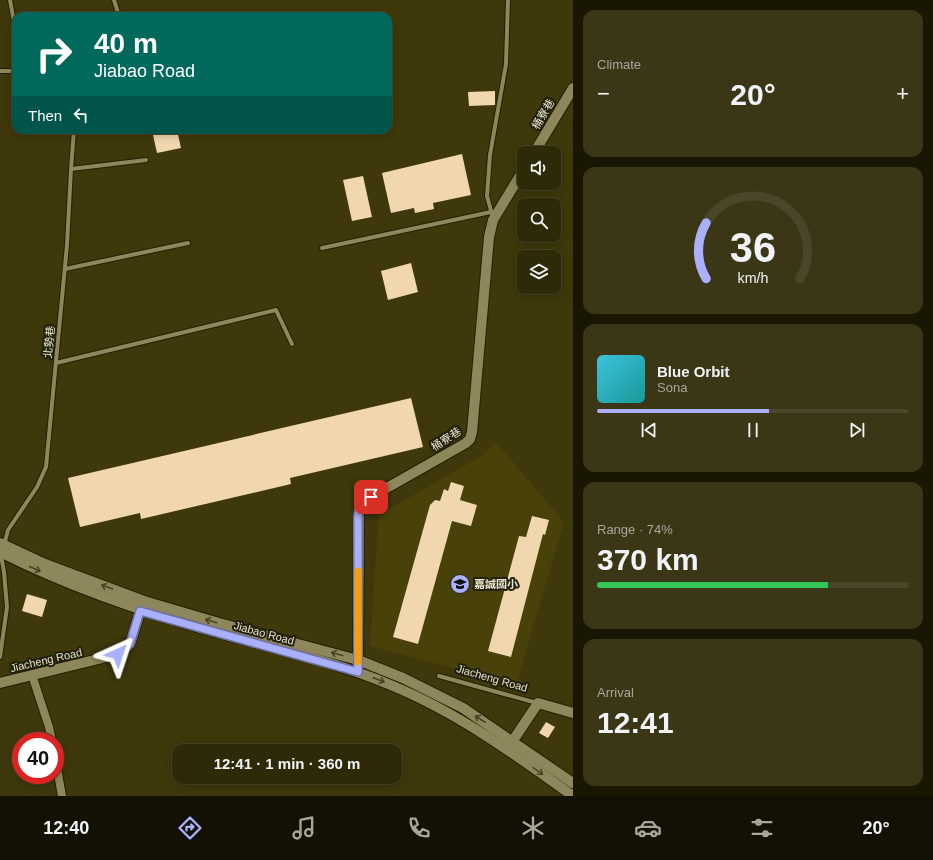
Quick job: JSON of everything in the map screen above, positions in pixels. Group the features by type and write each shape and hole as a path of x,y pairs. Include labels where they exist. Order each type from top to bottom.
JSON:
{"street":[{"name":"桶寮巷","path":"538,146 573,88"},
{"name":"桶寮巷","path":"358,672 359,507 371,497 466,443 470,439 472,432 492,216 517,179"},
{"name":"Jiabao Road","path":"1,548 48,575 142,606 358,672 394,686 474,728 573,796"},
{"name":"Jiabao Road","path":"142,606 219,623 358,660 404,678 463,708 513,740 573,783"},
{"name":"Jiacheng Road","path":"0,683 118,654 130,644 142,606"},
{"path":"32,675 50,732"},
{"name":"Jiacheng Road","path":"506,749 538,704 573,713"},
{"path":"60,784 62,796"}],"lane":[{"path":"10,0 12,12"},
{"path":"114,0 118,12"},
{"path":"322,248 492,216 487,196 490,155 506,64 508,0"},
{"path":"0,71 12,71"},
{"name":"北勢巷","path":"1,548 8,530 37,488 46,467 65,269 74,134"},
{"path":"71,170 146,160"},
{"path":"65,269 188,243"},
{"path":"56,363 276,310 292,344"},
{"path":"0,657 7,607 1,548"},
{"name":"Jiacheng Road","path":"439,676 538,704"}],"shaded area":[{"name":"嘉誠國小","path":"496,442 564,522 516,685 370,646 379,515 483,455"}],"building":[{"path":"495,91 495,105 469,106 468,92"},
{"path":"178,134 181,148 157,153 153,135"},
{"path":"462,154 471,195 433,203 434,209 415,213 414,208 391,213 382,173"},
{"path":"363,176 372,217 352,221 343,180"},
{"path":"411,263 418,292 388,300 381,271"},
{"path":"411,398 423,447 290,478 291,484 141,519 140,513 80,527 68,478"},
{"path":"451,482 464,486 460,500 477,505 471,526 452,521 418,644 393,637 430,505 435,500 440,501 444,489 448,491"},
{"path":"532,516 549,520 545,535 543,534 511,657 488,651 519,536 526,537"},
{"path":"27,594 47,600 42,617 22,611"},
{"path":"546,722 555,727 548,738 539,733"}],"slow traffic":[{"path":"358,571 358,662"}],"place":[{"name":"嘉誠國小","path":"460,584"}],"route":[{"path":"118,654 130,644 140,611 358,672 358,517 359,507 364,501 371,497"}]}
